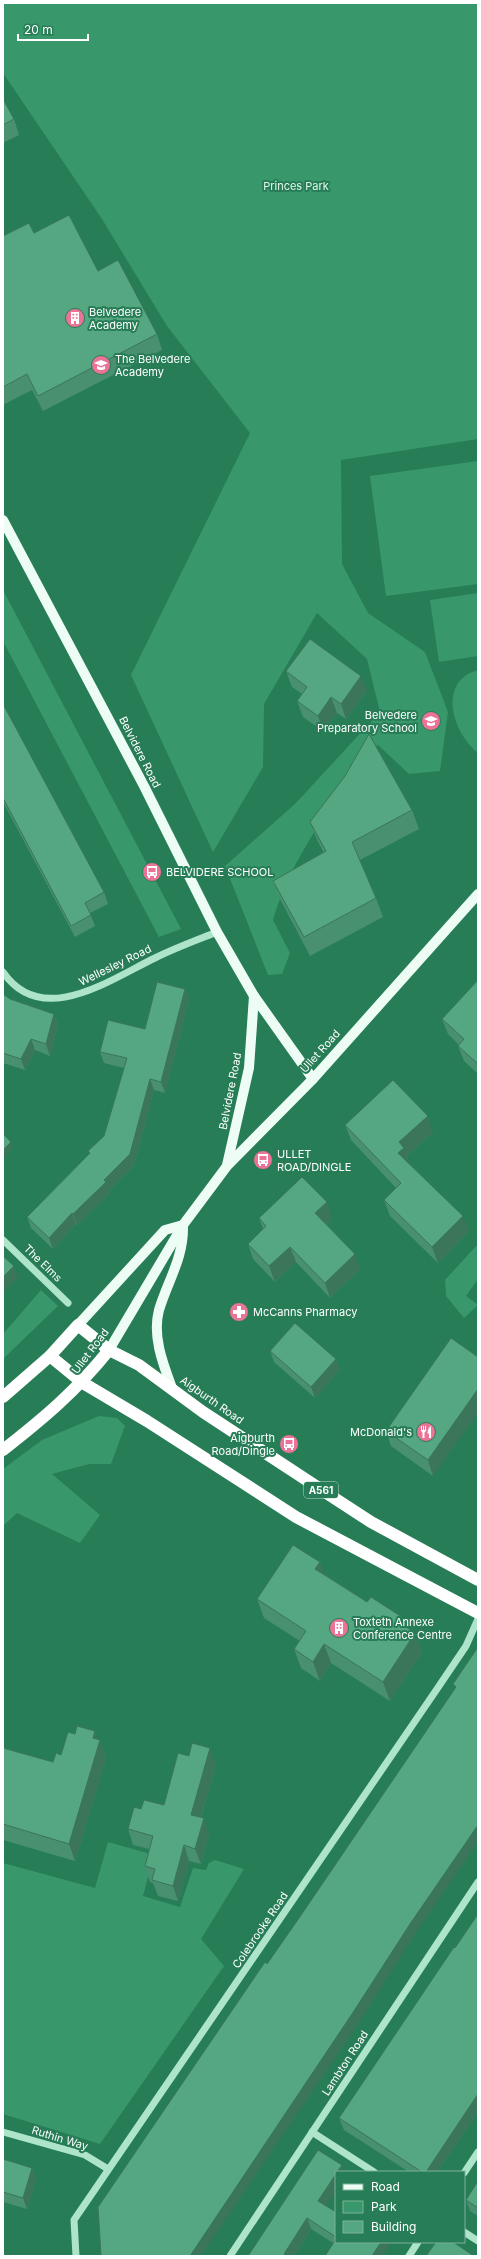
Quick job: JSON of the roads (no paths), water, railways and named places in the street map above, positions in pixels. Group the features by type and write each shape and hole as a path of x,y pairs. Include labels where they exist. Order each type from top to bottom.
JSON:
{"highway":[{"name":"Aigburth Road","path":"78,1325 109,1350 138,1365 172,1388 203,1412 359,1514 478,1580"},
{"path":"3,1396 50,1356 78,1325"},
{"name":"Ullet Road","path":"3,1450 42,1419 83,1382 109,1350"},
{"path":"50,1356 83,1382 296,1516 478,1612"}],"main road":[{"name":"Belvidere Road","path":"3,520 144,786 218,932 254,996 313,1079"},
{"name":"Ullet Road","path":"109,1350 183,1225 227,1166 313,1079 478,894"},
{"name":"Belvidere Road","path":"227,1166 249,1068 254,996"},
{"path":"78,1325 165,1230 183,1225 183,1243 159,1311 158,1324 160,1355 172,1388"}],"street":[{"name":"Wellesley Road","path":"3,972 20,990 36,997 57,999 79,995 157,956 218,932"},
{"name":"The Elms","path":"3,1240 68,1302"},
{"name":"Colebrooke Road","path":"76,2256 74,2220 466,1646 478,1619"},
{"name":"Lambton Road","path":"230,2256 478,1882"},
{"name":"Ruthin Way","path":"3,2132 85,2155 108,2169"},
{"path":"312,2132 372,2171"},
{"path":"465,2172 478,2152"},
{"path":"465,2233 478,2241"},
{"path":"409,2256 417,2243"}],"place":[{"name":"Belvedere Academy","path":"75,318"},
{"name":"The Belvedere Academy","path":"101,365"},
{"name":"Belvedere Preparatory School","path":"431,721"},
{"name":"BELVIDERE SCHOOL","path":"152,872"},
{"name":"ULLET ROAD/DINGLE","path":"263,1160"},
{"name":"McCanns Pharmacy","path":"239,1312"},
{"name":"McDonald's","path":"426,1432"},
{"name":"Aigburth Road/Dingle","path":"289,1444"},
{"name":"Toxteth Annexe Conference Centre","path":"339,1628"}],"park label":[{"name":"Princes Park","path":"296,186"}]}
